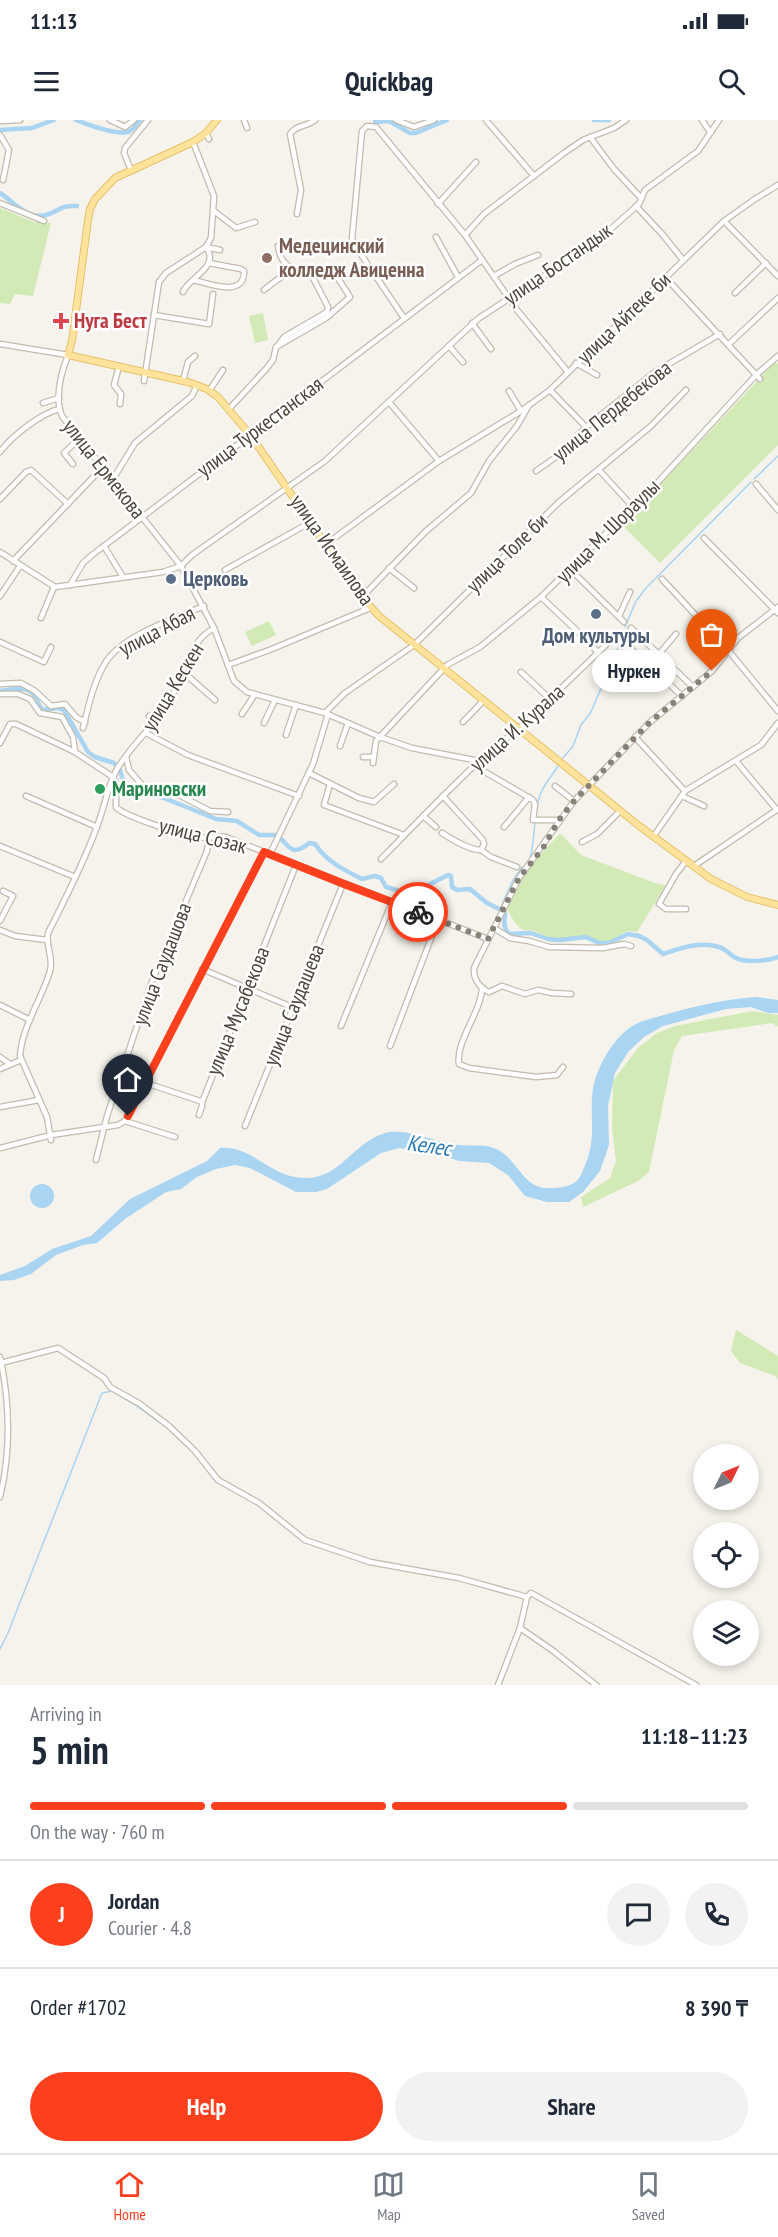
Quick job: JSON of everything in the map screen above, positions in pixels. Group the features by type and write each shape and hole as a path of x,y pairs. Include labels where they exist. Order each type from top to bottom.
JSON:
{"main road":[{"name":"улица Ермекова","path":"68,355 72,341 90,209 100,192 115,178 207,136 217,120"},
{"name":"улица Исмаилова","path":"68,355 183,381 209,391 229,409 251,436 274,473 289,488 370,608 653,837 727,888 755,902 778,905"}],"street":[{"path":"0,121 20,120"},
{"path":"110,120 125,127 134,120"},
{"path":"131,170 125,163 125,148 148,120"},
{"path":"244,120 247,128"},
{"path":"297,214 301,190 290,134 296,127 315,120"},
{"path":"396,120 414,127 434,120"},
{"path":"486,120 534,176"},
{"path":"465,235 484,214 534,176 591,137 614,128 626,120"},
{"path":"702,120 710,132"},
{"name":"улица Бостандык","path":"181,566 192,555 325,461 472,323 596,242 641,202 645,190 698,151 719,120"},
{"path":"404,318 352,238 362,131 367,126 375,126 465,235 508,298 568,372"},
{"path":"0,135 9,150 3,180"},
{"path":"591,137 614,169 641,198"},
{"path":"144,381 157,288 162,278 212,238 214,200 212,188 193,142"},
{"path":"438,204 476,162"},
{"name":"улица Айтеке би","path":"325,544 439,461 521,411 550,390 724,221 778,185"},
{"path":"0,203 44,221"},
{"path":"636,206 683,260"},
{"path":"213,211 236,228 255,222"},
{"path":"724,221 778,276"},
{"path":"436,237 458,277"},
{"path":"278,246 279,256 283,262 295,270"},
{"path":"202,248 220,250"},
{"path":"183,292 187,284 194,280 209,263 210,255 202,248"},
{"path":"494,276 538,255"},
{"name":"улица Туркестанская","path":"70,585 82,563 96,549 104,546 143,518 482,260"},
{"path":"194,280 230,288 239,285 244,278 244,272 241,269 209,263"},
{"path":"735,293 766,263"},
{"path":"229,409 273,360 274,350 284,337 329,310 309,270 304,268 295,270 264,290"},
{"path":"278,345 326,318 350,297 334,272"},
{"path":"665,278 758,377"},
{"path":"154,315 209,324 213,294"},
{"path":"729,344 778,298"},
{"path":"472,323 491,349"},
{"name":"улица Пердебекова","path":"537,471 556,457 586,427 665,365 720,334"},
{"path":"0,344 68,355"},
{"path":"449,346 463,362"},
{"name":"улица Ермекова","path":"68,355 62,375 59,409 67,424 181,566 204,606 237,685 245,691 326,714 412,748 479,761"},
{"path":"183,381 188,362 195,356"},
{"name":"улица М. Шораулы","path":"444,668 484,644 542,597 659,481 778,356"},
{"path":"576,363 597,375"},
{"path":"119,366 114,385 121,394 120,404"},
{"path":"209,391 223,370"},
{"path":"113,479 135,443 192,396 197,385"},
{"path":"550,390 586,427"},
{"name":"улица Толе би","path":"125,1121 202,969 299,796 309,773 326,714 345,693 414,645 559,502 651,426 686,390"},
{"path":"509,391 521,411"},
{"path":"43,404 59,398"},
{"path":"389,402 439,461"},
{"path":"351,596 360,595 425,532 471,493 489,461 517,426 529,405"},
{"path":"0,452 15,436 59,409"},
{"path":"73,464 64,453 79,439"},
{"path":"224,456 229,462"},
{"path":"13,561 103,468"},
{"path":"0,499 26,472 31,470 68,504"},
{"path":"599,470 633,507"},
{"path":"659,481 664,486"},
{"path":"756,484 778,510"},
{"path":"225,570 311,522"},
{"path":"571,994 538,990 525,993 502,986 489,992 474,976 474,968 519,878 543,848 559,820 574,801 663,710 718,665 738,638 777,610 704,538"},
{"path":"104,546 123,577"},
{"path":"0,552 54,586 163,572 181,566"},
{"path":"0,596 20,566"},
{"path":"389,568 414,588"},
{"path":"570,569 624,622"},
{"path":"662,579 728,651 778,711"},
{"path":"41,618 54,586"},
{"path":"619,616 630,592"},
{"path":"542,597 598,653"},
{"name":"улица Абая","path":"0,684 21,683 35,691 51,706 65,704 84,725 100,672 116,651 136,637 204,606"},
{"path":"228,664 272,650 370,608"},
{"name":"улица Кескен","path":"39,948 97,827 116,771 156,722 176,688 198,641 214,628"},
{"path":"631,628 693,687"},
{"path":"659,654 676,634"},
{"name":"улица И. Курала","path":"381,859 479,761 519,728 610,640"},
{"path":"0,642 44,662 51,647"},
{"path":"636,688 613,667 628,646 682,696"},
{"path":"245,658 252,653"},
{"path":"363,757 373,760 375,742 444,668"},
{"path":"182,671 215,700"},
{"path":"521,672 550,699"},
{"path":"0,694 18,694 30,699 40,712 63,717 73,737 75,752"},
{"path":"242,714 255,694"},
{"path":"264,723 276,700"},
{"path":"463,722 484,700"},
{"path":"286,735 296,705"},
{"path":"149,716 156,722"},
{"path":"0,743 10,724 14,723 75,752 113,777"},
{"path":"340,746 348,723"},
{"path":"653,837 684,794 761,745 778,723"},
{"path":"146,734 188,755 299,796"},
{"path":"635,737 684,794 704,806"},
{"path":"126,757 129,770 143,786 179,795 210,811 228,812"},
{"path":"694,866 777,809 736,761"},
{"path":"475,766 529,798 535,804 537,820 559,820"},
{"path":"309,773 359,798 374,802 383,789 394,784"},
{"name":"улица Созак","path":"113,777 116,783 117,812 162,828 197,837 226,837 488,939"},
{"path":"330,783 324,805 405,835"},
{"path":"555,786 574,801"},
{"path":"26,796 97,827"},
{"path":"443,796 483,840 481,850"},
{"path":"504,827 529,798"},
{"path":"582,842 597,834 620,811"},
{"path":"423,816 436,826"},
{"path":"442,833 517,867"},
{"name":"улица Саудашова","path":"96,1160 151,984 207,851 209,837"},
{"path":"0,846 75,877"},
{"path":"686,861 667,886 660,906 666,909 686,909"},
{"name":"улица Мусабекова","path":"146,1083 202,1101 296,865"},
{"name":"улица Саудашева","path":"245,1126 344,884"},
{"path":"0,921 13,896 3,891"},
{"path":"341,1026 392,902"},
{"path":"390,1046 438,920"},
{"path":"494,928 510,938 532,941 549,947 603,948 624,944 631,946"},
{"path":"0,930 15,936 44,940 51,953 50,970 20,1052 21,1060 47,1117 51,1138"},
{"path":"202,969 294,1008"},
{"path":"482,987 458,1059 459,1064 469,1068 538,1077 557,1075 563,1067"},
{"path":"0,1005 30,1020"},
{"path":"0,1057 10,1064"},
{"path":"0,1069 21,1060"},
{"path":"0,1107 39,1100"},
{"path":"199,1115 202,1101"},
{"path":"0,1148 118,1125 125,1121 175,1137"},
{"path":"0,1497 6,1467 8,1416 1,1360 58,1348 104,1378 110,1387 140,1404 169,1426 195,1451 218,1480 259,1503 305,1540 370,1562 459,1578 527,1597"},
{"path":"498,1685 520,1628 527,1597 531,1593 696,1685"},
{"path":"520,1628 596,1685"}],"green space":[{"path":"0,208 34,222 51,223 33,296 15,294 10,304 0,303"},
{"path":"263,313 268,340 255,343 249,316"},
{"path":"775,362 778,364 778,445 660,563 622,525"},
{"path":"269,621 276,635 252,646 245,632"},
{"path":"560,833 581,855 666,885 637,932 627,931 609,942 598,942 585,936 553,939 532,930 523,930 517,925 507,909 527,870"},
{"path":"752,1011 778,1015 778,1027 772,1023 682,1036 674,1050 649,1172 638,1181 583,1207 581,1197 610,1178 616,1161 612,1128 613,1081 638,1048 657,1033 675,1026"},
{"path":"736,1330 778,1356 778,1380 776,1376 740,1363 731,1351"}],"water":[{"name":"Келес","path":"757,997 778,1000 778,1013 768,1013 751,1007 726,1009 663,1026 644,1037 628,1052 615,1073 608,1106 609,1145 600,1171 583,1192 569,1202 547,1202 525,1196 508,1175 489,1163 459,1161 400,1148 381,1153 327,1189 316,1192 296,1192 250,1168 235,1165 216,1169 197,1177 181,1189 166,1192 125,1219 97,1243 83,1245 56,1255 31,1274 14,1280 0,1281 0,1275 25,1266 52,1249 91,1236 130,1199 207,1161 220,1148 240,1151 285,1174 310,1178 323,1175 333,1169 373,1138 385,1133 402,1132 451,1144 487,1146 506,1156 532,1183 552,1188 569,1185 580,1176 590,1151 592,1093 596,1076 604,1059 620,1036 634,1025 649,1019 710,1003"},
{"path":"42,1184 51,1187 54,1196 51,1205 42,1208 33,1205 30,1196 33,1187"}],"waterway":[{"path":"0,130 32,128 54,120"},
{"path":"76,120 119,132 130,131 140,120"},
{"path":"375,122 389,121 410,133 416,133 447,120"},
{"path":"594,120 609,120"},
{"path":"0,193 33,215 46,215 64,207 77,206"},
{"path":"754,479 778,456"},
{"path":"625,627 636,601 646,588 751,482"},
{"path":"563,758 573,746 581,725 591,712 621,641"},
{"path":"0,691 28,690 35,696 42,710 58,708 64,710 88,752 95,757 114,763 120,770 122,778 132,789 164,798 216,819 237,821 259,835 276,835 294,850 303,848 309,843 315,844 330,860 349,872 362,879 375,876 381,878 386,887 408,893 448,875 451,876 452,887 457,890 470,889 487,903 505,912 505,926 509,934 531,933 548,939 560,940 586,937 599,943 609,943 628,934 647,940 663,954 691,946 712,945 745,961 778,957"},
{"path":"530,858 540,795 558,766"},
{"path":"500,909 512,882 522,867"},
{"path":"0,1649 102,1393 112,1391 170,1430"},
{"path":"210,1473 217,1482"}],"way so far":[{"path":"418,912 488,939 519,878 543,848 559,820 574,801 649,723 712,671"}],"place":[{"name":"Медецинский колледж Авиценна","path":"267,258"},
{"name":"Нуга Бест","path":"61,321"},
{"name":"Церковь","path":"171,579"},
{"name":"Дом культуры","path":"596,614"},
{"name":"Нуркен","path":"712,671"},
{"name":"Мариновски","path":"100,789"}],"route":[{"path":"128,1116 264,852 418,912"}]}
